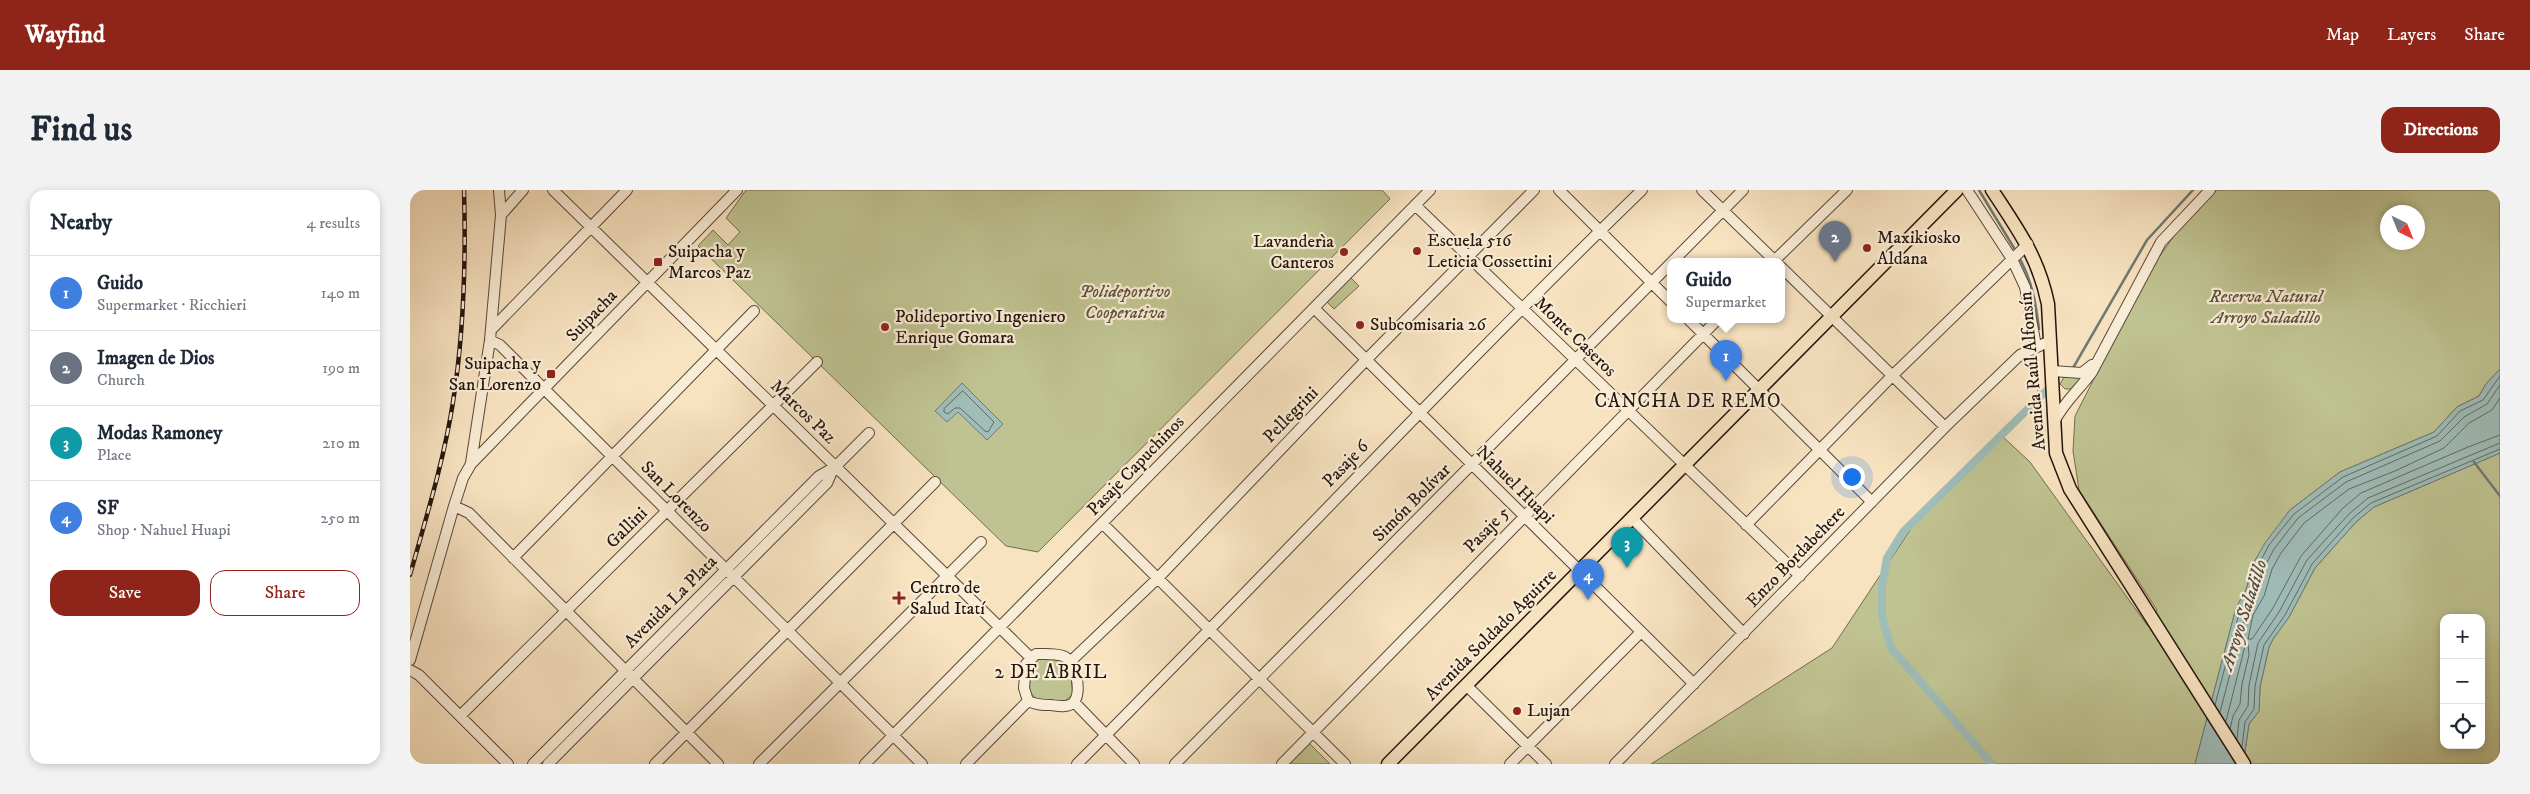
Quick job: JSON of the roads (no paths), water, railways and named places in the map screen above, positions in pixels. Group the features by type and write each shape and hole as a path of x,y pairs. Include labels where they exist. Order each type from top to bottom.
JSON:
{"main road":[{"name":"Avenida Soldado Aguirre","path":"1388,764 1469,688 1635,521 1834,319 1957,190"},
{"name":"Avenida Soldado Aguirre","path":"1834,319 1967,190"},
{"name":"Avenida Raúl Alfonsín","path":"1992,190 2028,244 2044,283 2048,304 2056,453 2070,490 2244,764"},
{"name":"Avenida Soldado Aguirre","path":"1399,764 1469,688"}],"street":[{"path":"410,660 454,506 463,478 471,464 491,335 501,215 499,190"},
{"path":"501,215 523,190"},
{"name":"Marcos Paz","path":"553,190 648,281 1030,658"},
{"path":"491,335 627,190"},
{"name":"Suipacha","path":"471,464 736,190"},
{"name":"Pasaje Capuchinos","path":"865,764 1430,190"},
{"name":"Pellegrini","path":"1071,661 1158,578 1366,360 1534,190"},
{"path":"1559,190 1667,298"},
{"name":"Pasaje 6","path":"1077,764 1210,630 1521,307 1642,190"},
{"path":"1702,190 1771,258"},
{"name":"Simón Bolívar","path":"1676,258 1743,190"},
{"path":"1781,258 1847,190"},
{"path":"1967,190 2012,259 2025,287 2036,346"},
{"path":"2054,422 2066,401 2083,385 2162,242 2210,190"},
{"name":"Monte Caseros","path":"1414,206 1800,576"},
{"path":"1746,526 1892,376 2028,244"},
{"name":"Simón Bolívar","path":"1175,764 1667,267"},
{"path":"1785,272 1944,427"},
{"name":"Nahuel Huapi","path":"1314,308 1694,684"},
{"path":"513,558 754,311"},
{"path":"1692,323 1872,502"},
{"name":"Pasaje 5","path":"1282,764 1714,323"},
{"name":"San Lorenzo","path":"491,335 922,764"},
{"name":"Enzo Bordabehere","path":"1615,764 1944,427 2020,355 2050,341"},
{"path":"2072,394 2059,390 2052,377 2082,373 2096,360"},
{"name":"Gallini","path":"460,716 817,362"},
{"name":"Avenida La Plata","path":"533,764 629,674 730,573 819,476 835,467 869,433"},
{"path":"654,764 935,482"},
{"path":"454,506 468,514 718,764"},
{"path":"1635,521 1744,634"},
{"path":"1103,524 1345,764"},
{"path":"760,764 981,542"},
{"path":"1510,764 1640,632"},
{"path":"1036,654 1063,656 1071,661 1075,669 1078,695 1074,702 1067,706 1039,705 1028,701 1024,688 1026,664 1030,658 1036,654"},
{"path":"410,670 419,675 508,764"},
{"name":"Avenida La Plata","path":"548,764 629,674"},
{"path":"1469,688 1546,764"},
{"path":"966,764 1028,701"},
{"path":"1074,702 1134,764"}],"water":[{"name":"Arroyo Saladillo","path":"2500,369 2500,453 2374,507 2356,522 2315,568 2289,617 2269,647 2260,687 2259,711 2249,724 2243,764 2195,764 2236,608 2246,590 2254,562 2265,543 2290,510 2340,472 2434,432 2457,407 2479,396 2486,384"},
{"path":"962,383 1003,424 987,440 958,412 947,422 935,411"}],"waterway":[{"path":"1979,190 2014,248"},
{"path":"2073,368 2147,240 2193,190"},
{"path":"2019,257 2033,292 2039,329"},
{"path":"2035,355 2039,398"},
{"path":"1992,764 1891,648 1882,617 1882,586 1887,558 1903,532 2046,391"},
{"path":"2474,462 2500,496"}],"railway":[{"path":"410,575 440,467 457,376 465,243 464,190"}],"place":[{"name":"Maxikiosko Aldana","path":"1867,248"},
{"name":"Escuela 516 Leticia Cossettini","path":"1417,251"},
{"name":"Lavanderìa Canteros","path":"1344,252"},
{"name":"Suipacha y Marcos Paz","path":"658,262"},
{"name":"Imagen de Dios","path":"1835,262"},
{"name":"Subcomisaria 26","path":"1360,325"},
{"name":"Polideportivo Ingeniero Enrique Gomara","path":"885,327"},
{"name":"Suipacha y San Lorenzo","path":"551,374"},
{"name":"Guido","path":"1726,381"},
{"name":"Modas Ramoney","path":"1627,568"},
{"name":"Centro de Salud Itatí","path":"899,598"},
{"name":"SF","path":"1588,600"},
{"name":"Lujan","path":"1517,711"}],"district":[{"name":"CANCHA DE REMO","path":"1688,401"},
{"name":"2 DE ABRIL","path":"1051,672"}],"park label":[{"name":"Polideportivo Cooperativa","path":"1125,302"},
{"name":"Reserva Natural Arroyo Saladillo","path":"2266,307"}]}
